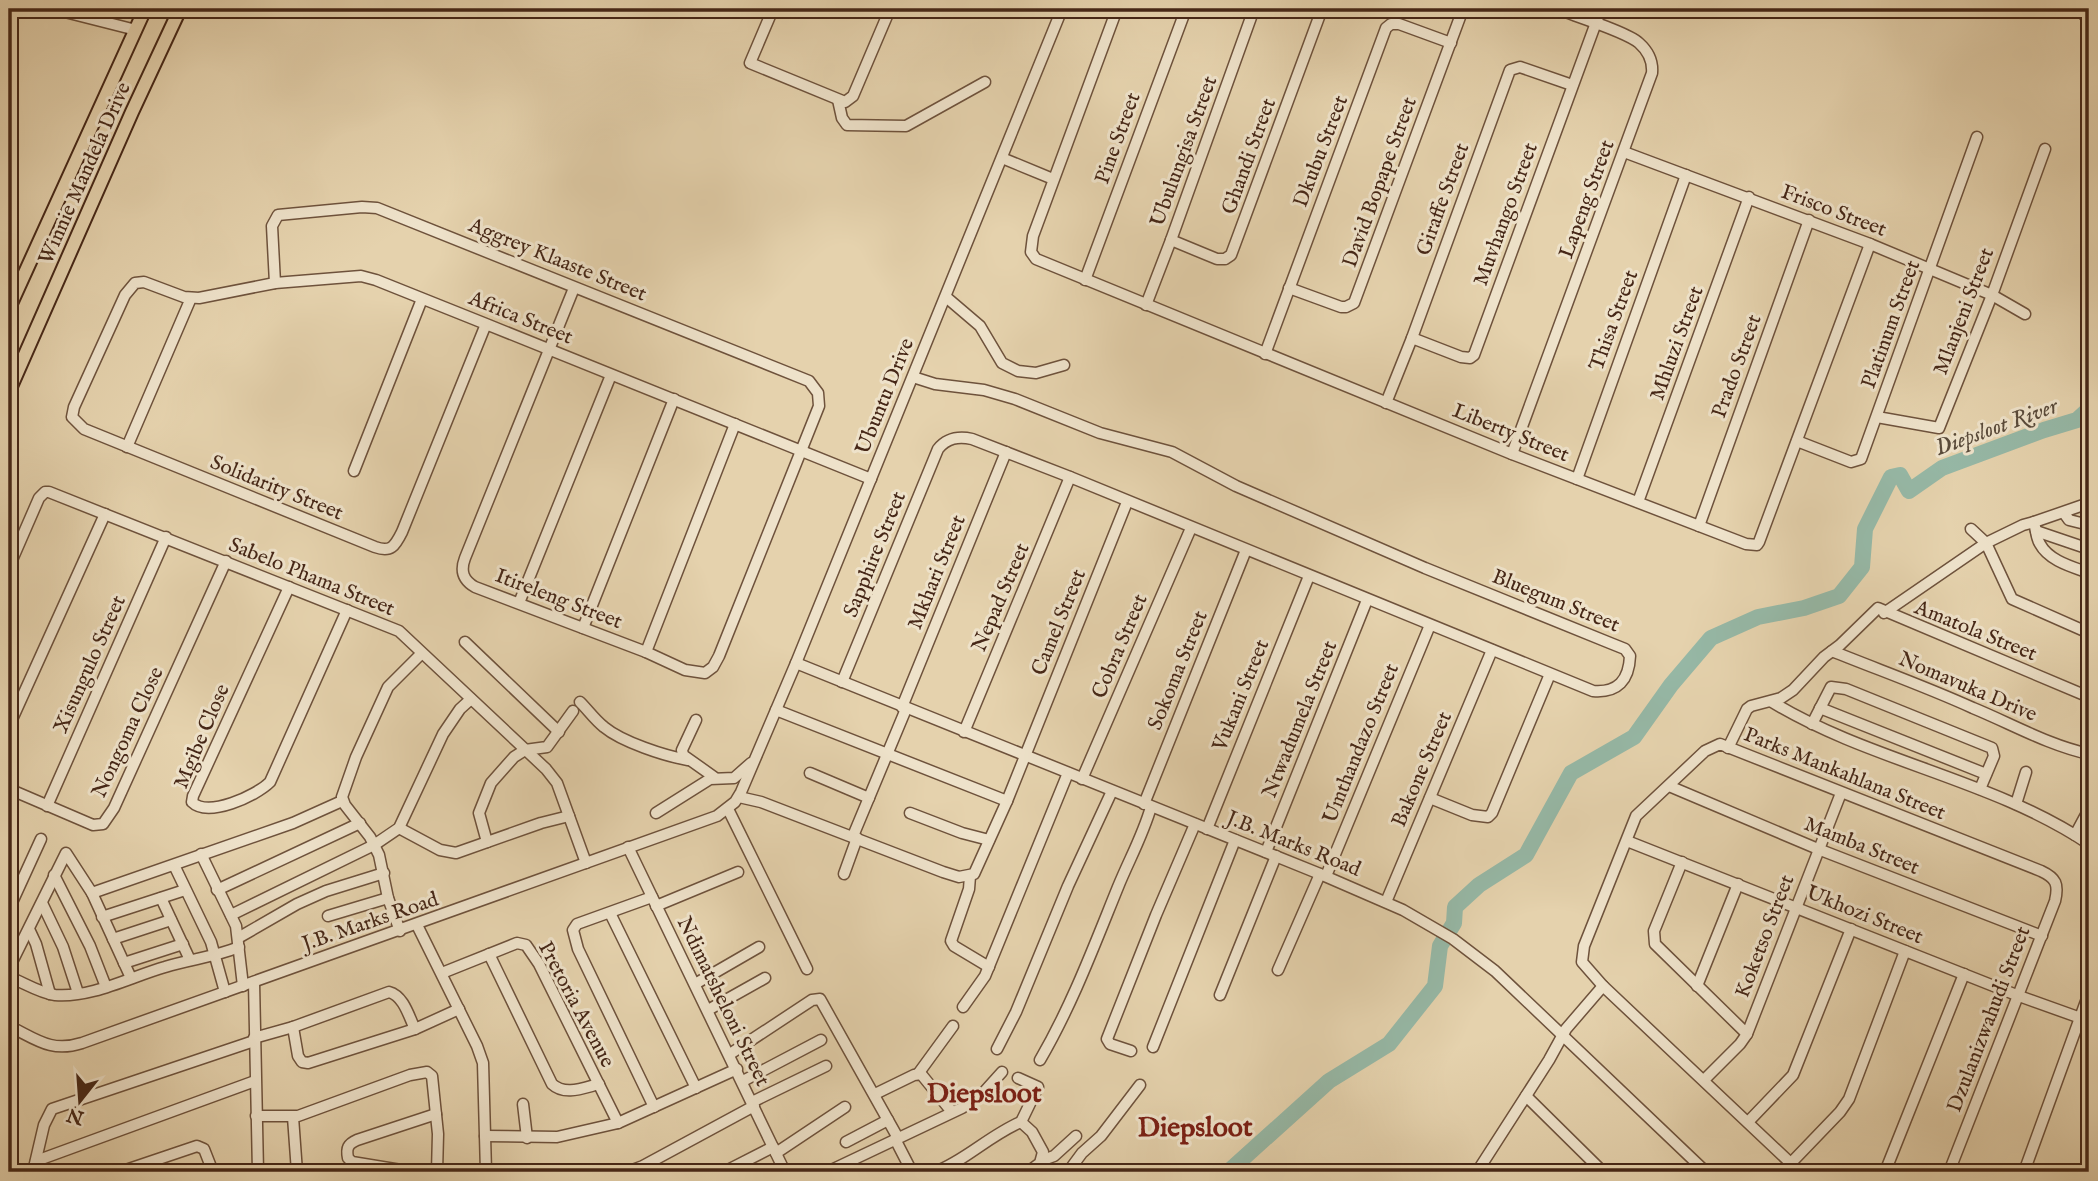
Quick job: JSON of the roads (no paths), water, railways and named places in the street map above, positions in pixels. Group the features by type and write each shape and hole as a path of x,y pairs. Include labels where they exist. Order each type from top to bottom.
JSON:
{"main road":[{"name":"Winnie Mandela Drive","path":"9,308 145,9"},
{"name":"Winnie Mandela Drive","path":"9,391 180,9"}],"street":[{"path":"53,9 136,30"},
{"path":"773,9 750,63 845,102 853,96 890,9"},
{"name":"Ubuntu Drive","path":"739,797 1062,9"},
{"name":"Liberty Street","path":"1117,9 1033,236 1031,252 1039,261 1512,454 1746,544 1757,545 1870,244"},
{"name":"Pine Street","path":"1085,280 1186,9"},
{"name":"Ubulungisa Street","path":"1146,305 1254,9"},
{"name":"Ghandi Street","path":"1171,240 1217,258 1224,259 1231,255 1322,9"},
{"name":"David Bopape Street","path":"1289,288 1341,307 1354,303 1463,9"},
{"name":"Lapeng Street","path":"1512,454 1651,77 1652,62 1644,48 1634,39 1557,9"},
{"name":"Muvhango Street","path":"1412,338 1461,357 1470,358 1474,355 1601,9"},
{"path":"2078,9 2089,20"},
{"name":"Dkubu Street","path":"1265,354 1386,28 1391,23 1399,24 1451,43"},
{"name":"Giraffe Street","path":"1386,403 1510,70 1520,67 1572,85"},
{"path":"838,100 843,121 848,126 904,126 985,82"},
{"name":"Platinum Street","path":"1797,442 1848,461 1857,461 1863,454 1977,137"},
{"name":"Mlanjeni Street","path":"1877,417 1939,428 1992,295 2045,149"},
{"name":"Frisco Street","path":"1624,152 1870,244 1992,295 2025,314"},
{"path":"1002,158 1054,179"},
{"name":"Thisa Street","path":"1577,479 1686,175"},
{"name":"Mhluzi Street","path":"1638,502 1749,197"},
{"name":"Aggrey Klaaste Street","path":"275,283 272,226 278,215 369,206 386,211 809,381 818,393 819,407 800,450"},
{"name":"Prado Street","path":"1699,526 1809,220"},
{"name":"Africa Street","path":"144,282 191,298 275,283 361,276 376,280 871,479"},
{"name":"Solidarity Street","path":"144,282 135,283 128,290 72,414 75,423 127,447 375,547 390,550 402,532 486,324"},
{"name":"Itireleng Street","path":"573,288 462,565 464,578 471,585 692,673 705,673 713,667 800,450"},
{"path":"946,297 980,326 1002,363 1018,371 1036,373 1064,365"},
{"path":"127,447 191,298"},
{"path":"354,471 422,299"},
{"path":"519,603 611,374"},
{"name":"Bluegum Street","path":"913,377 935,384 984,390 1015,399 1100,433 1172,452 1236,486 1425,568 1625,649 1630,656 1630,668 1622,682 1606,692 1593,691 1006,452 964,438 943,443"},
{"path":"583,628 674,399"},
{"path":"646,653 735,424"},
{"name":"Sapphire Street","path":"842,682 938,449 943,443"},
{"name":"Mkhari Street","path":"844,874 869,798 1006,452"},
{"name":"Nepad Street","path":"964,732 1070,477"},
{"name":"Sabelo Phama Street","path":"9,567 39,498 45,492 166,537 399,631 557,783 586,863"},
{"name":"Camel Street","path":"989,967 952,944 953,933 969,889 970,876 978,867 1007,800 1128,502"},
{"name":"Amatola Street","path":"1884,613 1986,543 2023,525 2035,526 2089,503"},
{"path":"2064,513 2069,520 2089,525"},
{"path":"9,726 105,514"},
{"path":"2035,526 2089,549"},
{"path":"2035,526 2039,543 2048,553 2089,573"},
{"name":"Cobra Street","path":"1082,779 1191,528"},
{"path":"1972,528 1986,543 2012,599 2089,633"},
{"name":"Xisungulo Street","path":"47,806 166,537"},
{"name":"Sokoma Street","path":"1040,1060 1063,1022 1125,869 1141,839 1148,805 1246,550"},
{"name":"Nongoma Close","path":"9,789 93,825 103,824 120,796 226,561"},
{"name":"Vukani Street","path":"1207,829 1309,576"},
{"name":"Mgibe Close","path":"289,587 193,796 192,802 195,806 207,809 219,807 258,792 270,782 347,610"},
{"name":"Ntwadumela Street","path":"1220,995 1367,600"},
{"path":"1728,748 1747,709 1772,702 1794,690 1874,610 1878,609 1884,613"},
{"name":"Amatola Street","path":"1884,613 2089,697"},
{"name":"Umthandazo Street","path":"1278,970 1323,875 1430,625"},
{"path":"466,642 559,732"},
{"name":"Bakone Street","path":"1386,902 1492,650"},
{"name":"Nomavuka Drive","path":"1832,651 1958,701 2069,750 2089,754"},
{"path":"400,931 374,845 342,801 356,757 388,687 421,654"},
{"name":"J.B. Marks Road","path":"796,663 1323,875 1427,923 1495,971 1706,1172"},
{"path":"1430,798 1477,817 1488,817 1492,813 1550,674"},
{"path":"1812,724 1826,694 1833,686 1858,694 1992,748 1994,756 1980,789"},
{"path":"230,915 374,845 399,828 443,734 460,709 471,699"},
{"path":"580,702 612,733 661,754 688,760"},
{"path":"1772,702 1812,724 2016,804 2089,844"},
{"path":"1819,708 1986,774"},
{"path":"776,710 1007,800"},
{"path":"487,842 479,813 496,775 525,750 547,747 573,711"},
{"path":"696,720 682,750 688,760 714,777 727,780 734,778 755,761"},
{"name":"Parks Mankahlana Street","path":"1800,1172 1584,966 1584,946 1636,816 1705,751 1720,744 2041,871 2055,880"},
{"path":"2016,804 2026,772"},
{"path":"810,773 869,798"},
{"path":"963,1007 985,976 1068,773"},
{"path":"656,813 714,777"},
{"name":"Mamba Street","path":"1669,786 1818,849 2042,936"},
{"path":"997,1049 1016,1012 1073,874 1112,791"},
{"name":"Koketso Street","path":"1704,1080 1747,1034 1841,793"},
{"path":"739,797 761,802 943,872 959,877 970,876"},
{"name":"J.B. Marks Road","path":"9,1026 48,1045 62,1048 417,925 717,816 739,797"},
{"path":"92,893 293,823 342,801"},
{"path":"728,809 807,969"},
{"path":"2075,835 2089,809"},
{"path":"910,813 962,833 989,840"},
{"path":"399,828 448,853 456,853 569,816"},
{"path":"217,890 360,823"},
{"path":"1131,1051 1110,1044 1107,1039 1195,824"},
{"path":"9,909 41,839"},
{"path":"1153,1047 1235,840"},
{"name":"Ukhozi Street","path":"1626,841 2085,1020"},
{"name":"Ndimatsheloni Street","path":"628,848 785,1172"},
{"path":"9,968 66,853 92,893 131,978"},
{"path":"201,854 230,915 239,943 243,986"},
{"path":"1682,862 1654,931 1654,938 1659,949 1747,1034"},
{"path":"174,865 211,942 225,992"},
{"path":"654,1107 573,930 578,925 738,872"},
{"path":"9,977 50,994 78,993 106,987 190,960 216,956 297,904 326,891 384,873"},
{"path":"54,875 90,946 106,987"},
{"name":"Dzulanizwahudi Street","path":"1949,1172 2042,936 2057,892 2055,880"},
{"path":"1696,986 1738,884"},
{"path":"102,917 185,890"},
{"path":"161,898 190,960"},
{"path":"328,916 388,898"},
{"path":"42,903 63,947 78,993"},
{"path":"610,914 696,1088"},
{"path":"113,939 171,920"},
{"path":"417,925 483,1063 486,1172"},
{"path":"29,929 50,994"},
{"path":"1748,1122 1793,1075 1851,929"},
{"name":"Pretoria Avenue","path":"442,973 517,943 526,945 618,1123"},
{"path":"124,963 183,944"},
{"path":"695,984 759,947"},
{"path":"1791,1163 1849,1099 1905,951"},
{"path":"489,954 552,1084 559,1089 570,1091 599,1084"},
{"path":"1885,1172 1964,975"},
{"path":"708,1010 765,978"},
{"path":"254,982 257,1172"},
{"path":"1477,1172 1562,1035 1603,986"},
{"path":"33,1172 44,1125 52,1109 385,993 394,993 400,999 415,1029"},
{"path":"2024,1172 2085,1020 2089,993"},
{"path":"730,1054 812,1000 820,999 875,1094 912,1172"},
{"path":"293,1027 298,1056 302,1062 308,1063 415,1029 459,1009"},
{"path":"875,1094 918,1074 953,1026"},
{"path":"743,1081 821,1040"},
{"path":"627,1172 826,1066"},
{"path":"485,1136 527,1138 567,1135 618,1123 737,1069"},
{"path":"256,1116 293,1117 422,1071 432,1076 438,1134 437,1172"},
{"path":"827,1172 952,1112 984,1092 1002,1072"},
{"path":"9,1073 12,1077 9,1094"},
{"path":"918,1074 924,1076 952,1112"},
{"path":"935,1172 1021,1122 1038,1087 1018,1078"},
{"path":"36,1161 256,1081"},
{"path":"1068,1172 1082,1153 1101,1136 1140,1085"},
{"path":"1526,1096 1603,1172"},
{"path":"523,1104 527,1138"},
{"path":"724,1172 775,1150 845,1107"},
{"path":"413,1172 352,1162 348,1158 347,1148 357,1140 436,1114"},
{"path":"293,1117 297,1172"},
{"path":"846,1142 888,1120"},
{"path":"1021,1122 1039,1142 1043,1160"},
{"path":"1028,1172 1043,1160 1054,1156 1076,1136"},
{"path":"120,1172 200,1146 204,1149 213,1172"}],"waterway":[{"name":"Diepsloot River","path":"1228,1172 1329,1081 1389,1044 1435,986 1440,946 1454,923 1455,907 1479,885 1526,855 1571,773 1634,737 1671,685 1711,638 1758,617 1804,608 1839,596 1862,567 1865,529 1891,477 1900,475 1909,491 1942,468 2077,420 2089,409"}],"district":[{"name":"Diepsloot","path":"984,1092"},
{"name":"Diepsloot","path":"1195,1126"}]}
